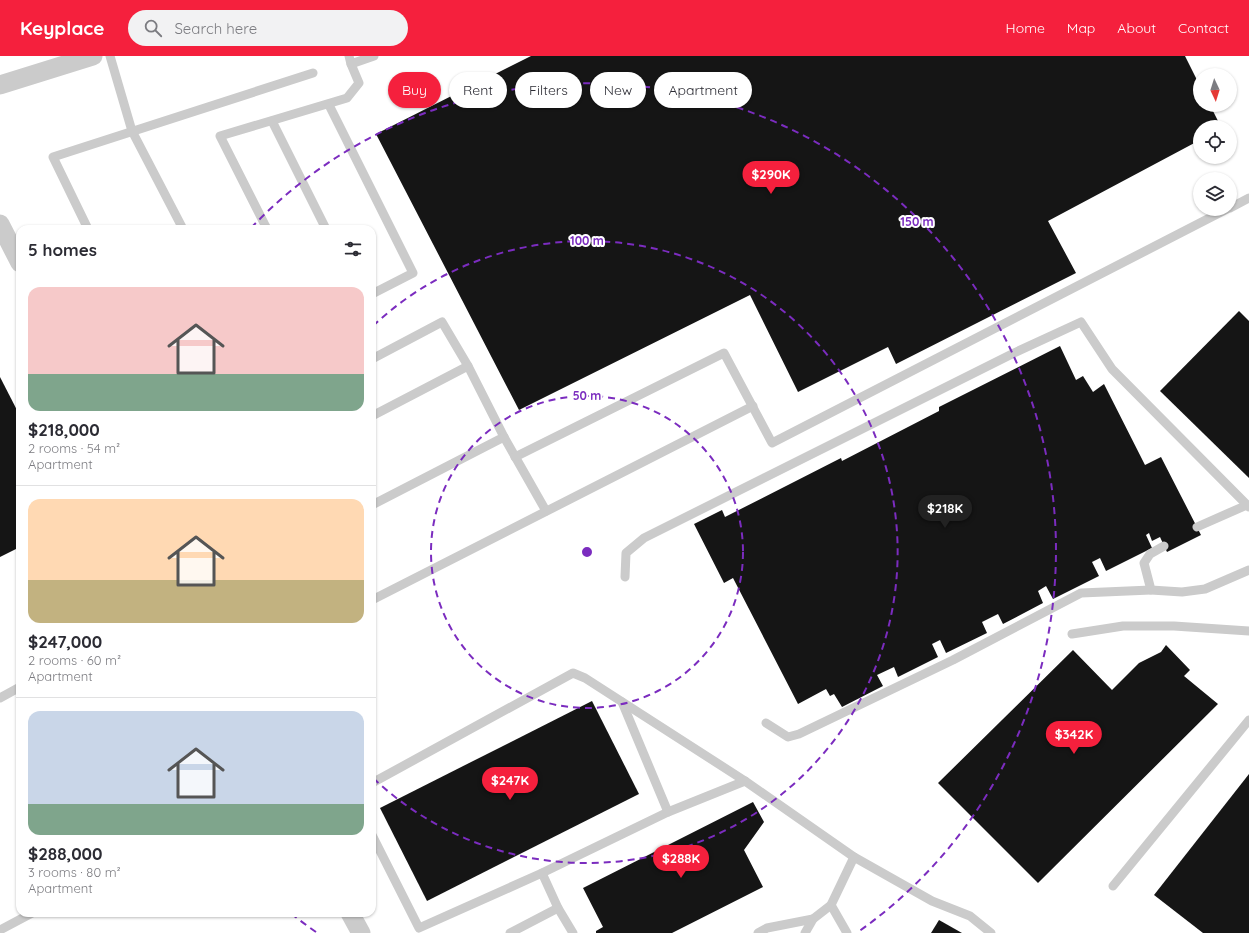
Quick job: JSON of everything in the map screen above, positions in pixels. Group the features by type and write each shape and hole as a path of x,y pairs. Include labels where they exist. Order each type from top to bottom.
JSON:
{"street":[{"path":"0,85 93,56"},
{"path":"0,224 16,255"},
{"path":"352,917 360,933"}],"lane":[{"path":"110,56 132,131 181,225"},
{"path":"265,225 220,136 347,98 359,83 350,60 374,56"},
{"path":"86,225 52,157 313,73"},
{"path":"329,104 413,273 376,292"},
{"path":"272,121 324,225"},
{"path":"1237,204 1249,198"},
{"path":"515,457 724,353 772,443 1213,216"},
{"path":"376,357 442,322 468,366 504,437 546,511"},
{"path":"625,576 626,553 644,538 1014,353 1081,322 1112,369 1248,506 1197,528"},
{"path":"376,414 468,366"},
{"path":"376,598 753,406"},
{"path":"376,504 504,437"},
{"path":"1151,590 1144,563 1150,554 1164,546"},
{"path":"766,723 788,737 799,734 953,660 1081,594 1151,590 1182,592 1205,589 1249,570"},
{"path":"1072,634 1123,626 1174,626 1249,631"},
{"path":"376,781 573,673 585,678 745,781 854,857 932,901 970,916 991,933"},
{"path":"0,698 16,689"},
{"path":"622,702 668,812"},
{"path":"1113,886 1249,720"},
{"path":"376,843 419,928 542,873 668,812 745,781"},
{"path":"805,933 813,919 831,905 854,857"},
{"path":"542,873 558,908 573,933"},
{"path":"831,905 847,933"},
{"path":"510,933 558,908"},
{"path":"0,930 24,917"},
{"path":"758,933 767,928 813,919"}],"building":[{"path":"531,56 1185,56 1193,72 1193,112 1214,112 1218,120 1193,120 1193,144 1048,221 1076,273 896,364 888,347 798,392 750,295 519,410 376,134 428,108 441,108 441,101 449,97 449,108 507,108 507,72 499,72"},
{"path":"1239,311 1249,321 1249,478 1160,391"},
{"path":"1060,346 1076,380 1083,376 1093,392 1104,384 1145,465 1161,457 1201,535 1167,552 1160,537 1152,541 1149,533 1146,535 1152,548 1106,571 1100,558 1092,562 1099,576 1053,599 1046,586 1038,591 1043,603 1003,624 998,614 982,622 987,633 946,653 940,640 932,644 938,657 898,677 894,667 877,675 883,686 842,707 834,694 830,696 826,689 798,704 733,578 724,583 694,524 722,510 725,517 841,458 842,461 939,411 939,407"},
{"path":"0,377 16,408 16,549 0,557"},
{"path":"1166,645 1190,670 1184,676 1218,704 1038,883 938,783 1073,650 1112,690 1139,663 1161,652"},
{"path":"592,701 639,794 427,901 380,808"},
{"path":"1249,774 1249,933 1203,933 1154,895"},
{"path":"753,802 764,822 744,850 763,887 672,933 596,933 596,931 603,927 583,888"},
{"path":"939,920 962,933 931,933"}]}
